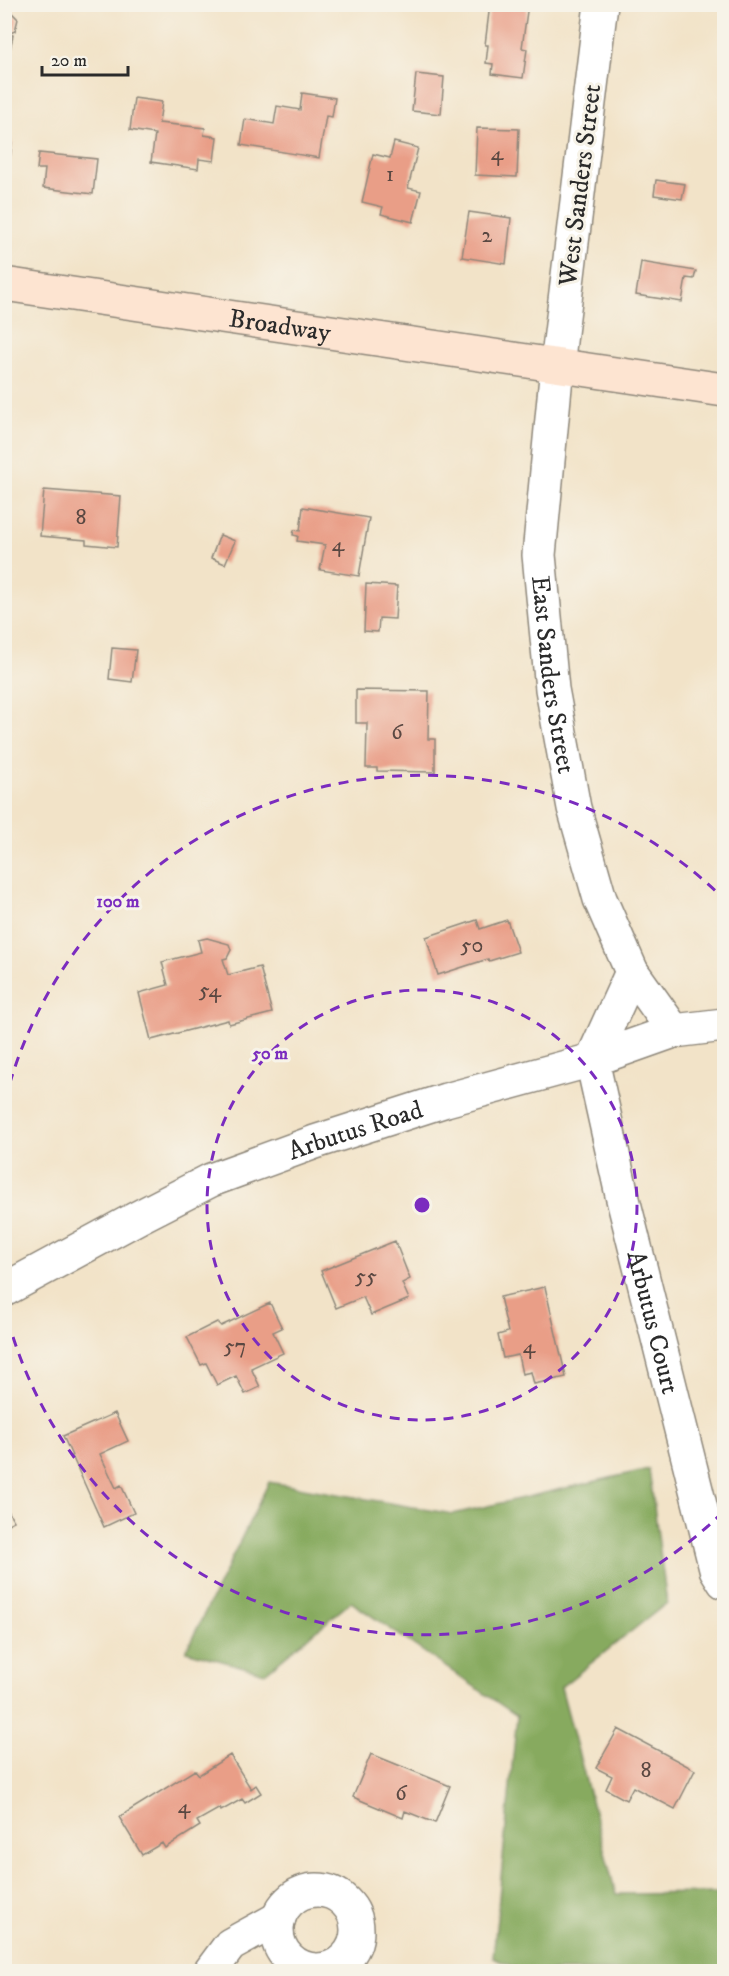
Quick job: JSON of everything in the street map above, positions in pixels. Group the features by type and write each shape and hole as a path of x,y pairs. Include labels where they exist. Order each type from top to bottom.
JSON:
{"main road":[{"name":"Broadway","path":"4,284 724,390"}],"street":[{"name":"West Sanders Street","path":"557,366 601,4"},
{"name":"East Sanders Street","path":"557,366 539,555 552,689 574,808 600,899 632,972 674,1031"},
{"path":"592,1060 632,972"},
{"name":"Arbutus Road","path":"4,1290 212,1180 315,1142 447,1100 592,1060 674,1031 724,1024"},
{"name":"Arbutus Court","path":"592,1060 622,1195 716,1569 724,1582"},
{"path":"210,1971 230,1945 279,1918"}],"green space":[{"path":"649,1469 667,1603 561,1687 616,1894 724,1893 724,1971 523,1971 493,1958 517,1716 351,1602 265,1673 186,1651 269,1482 453,1514"}],"building":[{"path":"4,4 8,4 7,12 12,13 18,19 15,31 8,34 13,35 7,64 4,64"},
{"path":"490,4 528,4 522,48 527,49 523,78 492,74 493,64 486,63 488,45 485,45"},
{"path":"416,74 444,77 441,114 412,111"},
{"path":"302,93 335,98 332,117 326,116 319,158 241,145 245,119 274,124 277,106 300,110"},
{"path":"134,98 162,102 159,123 205,128 204,135 217,137 214,161 199,159 198,169 151,162 155,134 130,130"},
{"path":"477,128 519,129 517,177 475,175"},
{"path":"4,140 12,141 10,159 4,159"},
{"path":"394,142 418,148 408,188 421,191 413,222 381,214 383,207 362,202 373,154 390,158"},
{"path":"39,153 97,159 93,194 43,188 45,169 37,169"},
{"path":"656,180 685,184 682,199 654,195"},
{"path":"469,212 511,218 506,264 462,257"},
{"path":"641,262 696,271 694,279 686,278 682,302 636,295"},
{"path":"44,490 121,496 117,547 86,544 86,540 40,536"},
{"path":"303,507 369,518 359,576 320,570 325,545 297,541 298,536 293,535 294,530 300,531"},
{"path":"220,535 235,541 225,564 211,558"},
{"path":"366,584 397,586 395,619 379,618 378,632 364,631"},
{"path":"112,648 136,650 132,682 109,679"},
{"path":"356,690 429,691 428,739 435,739 435,772 377,771 377,768 366,768 367,723 356,723"},
{"path":"477,920 480,929 507,920 518,952 438,975 426,937"},
{"path":"207,938 229,944 231,950 227,958 223,959 228,975 260,967 272,1013 229,1024 228,1020 151,1040 139,993 168,985 162,962 201,952 198,940"},
{"path":"395,1241 410,1279 402,1283 409,1299 371,1315 363,1297 336,1308 321,1271"},
{"path":"545,1287 566,1377 534,1384 531,1372 522,1374 518,1355 503,1358 498,1335 508,1332 500,1297"},
{"path":"270,1303 282,1328 273,1332 283,1353 251,1368 260,1387 245,1394 236,1376 217,1385 206,1363 201,1365 187,1337 217,1322 221,1326"},
{"path":"115,1413 128,1441 100,1454 116,1488 121,1485 134,1513 104,1527 63,1436"},
{"path":"4,1504 14,1521 4,1526"},
{"path":"618,1729 695,1770 675,1809 633,1787 626,1800 606,1789 612,1776 596,1768"},
{"path":"371,1754 450,1786 435,1823 405,1811 403,1818 353,1797"},
{"path":"230,1755 251,1789 256,1785 261,1793 245,1803 242,1799 221,1811 220,1808 197,1821 200,1826 165,1848 162,1843 142,1855 119,1817 195,1770 199,1775"}]}
